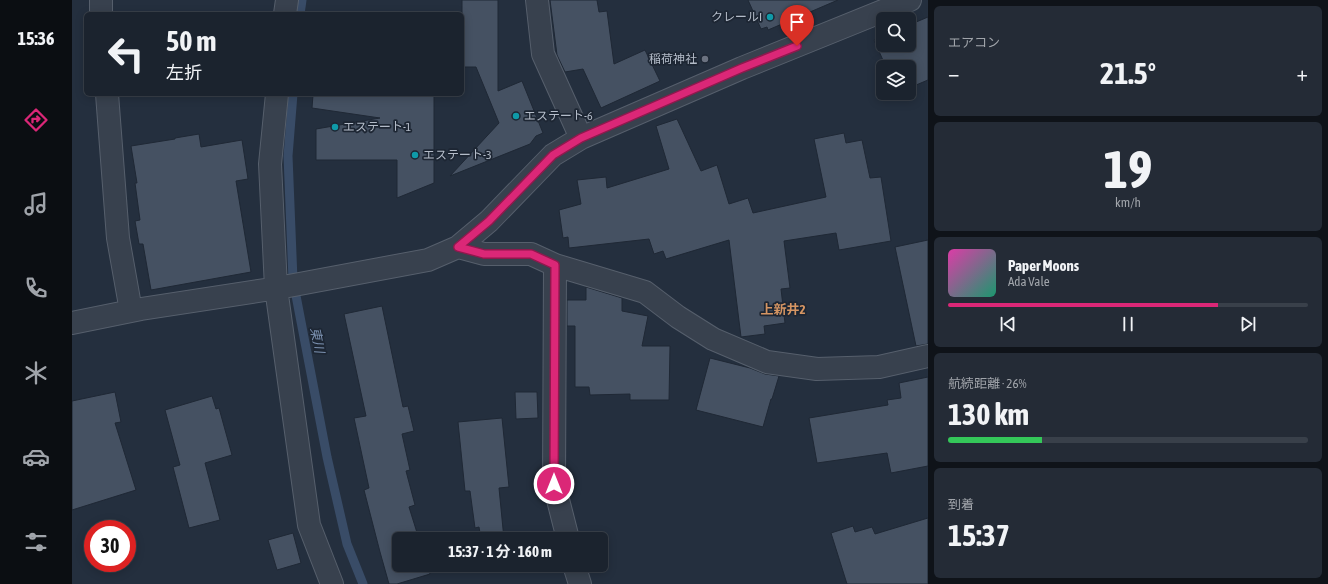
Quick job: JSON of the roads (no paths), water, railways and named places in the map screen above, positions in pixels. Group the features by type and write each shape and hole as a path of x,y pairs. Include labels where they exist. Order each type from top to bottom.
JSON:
{"street":[{"path":"101,0 101,12"},
{"path":"285,12 287,0"},
{"path":"537,0 543,54 581,138"},
{"path":"72,323 131,311 277,288 428,260 458,247 489,221 553,155 581,138 742,68 910,0"},
{"path":"107,96 118,238 131,311"},
{"path":"277,96 270,164 277,288 309,524 332,584"},
{"path":"458,247 484,254 531,254 555,265 645,292 678,317 713,339 767,362 817,369 879,367 928,356"},
{"path":"555,265 554,484 566,532"},
{"path":"576,572 580,584"}],"waterway":[{"name":"東川","path":"300,12 302,0"},
{"name":"東川","path":"293,96 288,156 293,280 327,457 347,544 363,584"}],"place":[{"name":"クレールI","path":"770,17"},
{"name":"稲荷神社","path":"705,59"},
{"name":"エステート-6","path":"516,116"},
{"name":"エステート-1","path":"335,127"},
{"name":"エステート-3","path":"415,155"}],"district":[{"name":"上新井2","path":"783,309"}]}
